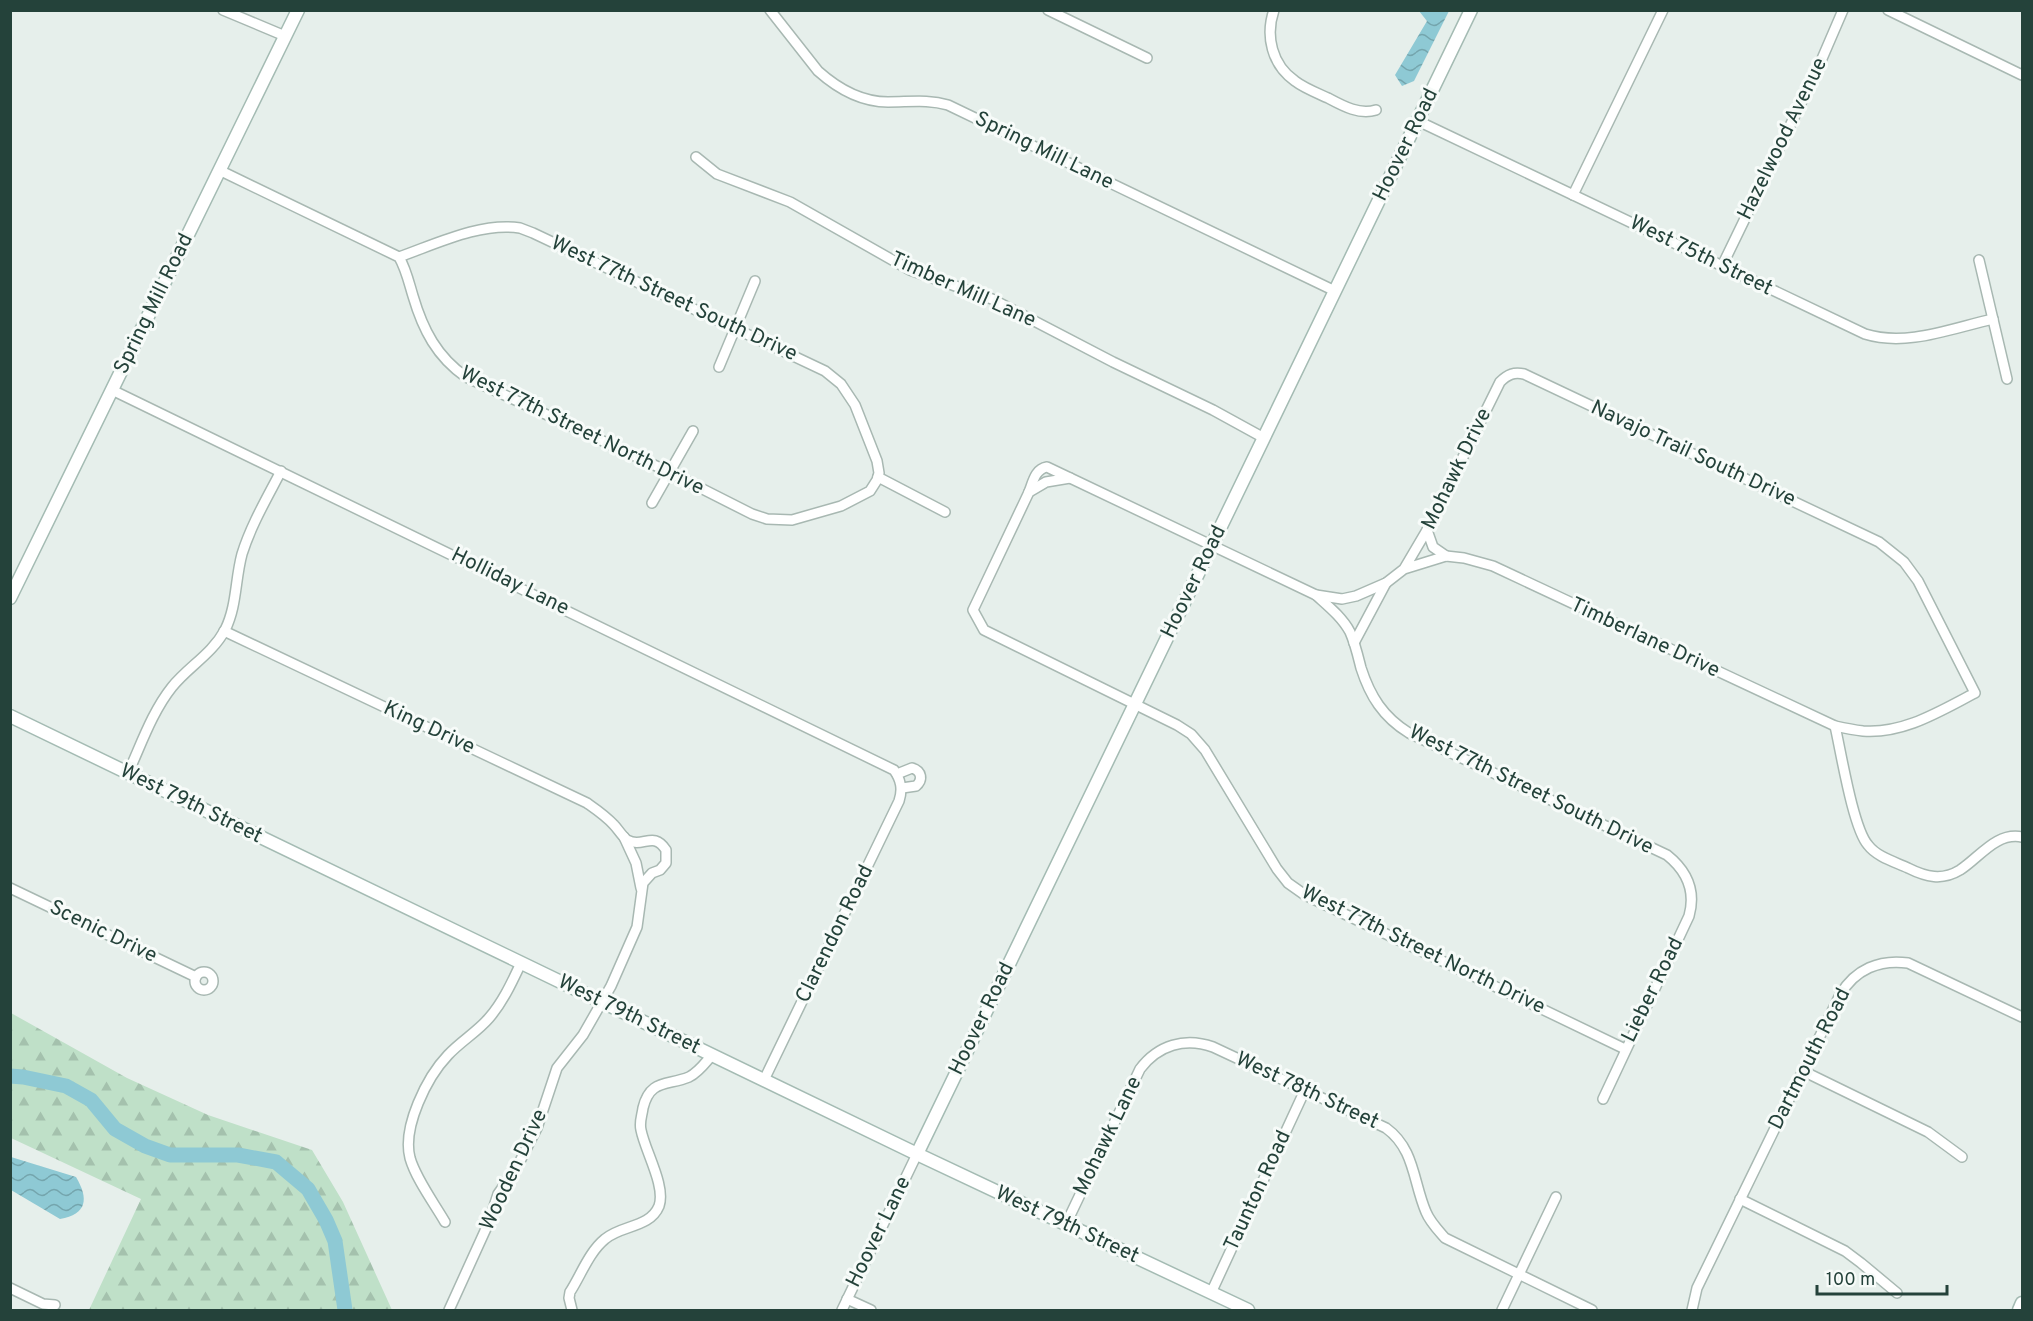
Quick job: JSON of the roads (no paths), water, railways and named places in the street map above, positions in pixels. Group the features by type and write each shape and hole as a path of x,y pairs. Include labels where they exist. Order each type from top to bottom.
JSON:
{"street":[{"path":"223,10 285,36"},
{"name":"Spring Mill Road","path":"10,598 298,10"},
{"name":"Spring Mill Lane","path":"770,10 818,71 827,80 854,95 876,101 922,100 948,105 1335,291"},
{"path":"1048,10 1147,58"},
{"path":"1274,10 1270,43 1274,55 1287,75 1297,83 1345,107 1357,111 1376,110"},
{"name":"Hoover Road","path":"917,1154 1471,10"},
{"path":"1573,195 1663,10"},
{"name":"Hazelwood Avenue","path":"1722,266 1818,68 1842,10"},
{"path":"1888,10 2022,75"},
{"name":"West 75th Street","path":"1418,121 1865,334 1880,338 1908,338 1993,319"},
{"name":"Timber Mill Lane","path":"696,157 717,174 790,202 910,270 992,299 1113,362 1214,410 1264,438"},
{"path":"219,170 399,257"},
{"name":"West 77th Street South Drive","path":"399,257 481,229 498,226 520,228 533,233 825,371 841,384 855,405 877,461 877,480"},
{"name":"West 77th Street North Drive","path":"399,257 426,330 439,353 454,369 476,382 669,472 752,514 775,520 792,520 841,506 867,493 877,480"},
{"path":"1979,260 2007,378"},
{"path":"719,367 755,281"},
{"name":"Mohawk Drive","path":"1404,569 1427,530 1500,382 1513,373"},
{"name":"Navajo Trail South Drive","path":"1513,373 1524,374 1871,539 1895,554 1918,581 1974,693"},
{"name":"Holliday Lane","path":"112,390 889,766 900,781"},
{"path":"652,503 693,431"},
{"name":"West 77th Street South Drive","path":"1029,492 1037,472 1047,467 1316,595 1343,622 1354,643 1372,697 1384,714 1399,727 1667,855 1688,879"},
{"path":"128,773 166,696 179,679 213,648 225,631 235,604 244,548 281,471"},
{"path":"1029,492 1046,482 1070,478"},
{"path":"877,480 945,512"},
{"name":"West 77th Street North Drive","path":"1029,492 973,610 981,626 992,636 1177,725 1200,743 1277,870 1288,883 1305,895 1625,1049"},
{"path":"1427,530 1433,547 1446,556"},
{"name":"Timberlane Drive","path":"1316,595 1342,598 1356,596 1386,583 1404,569 1446,556 1464,558 1493,566 1835,726 1863,731 1905,726 1924,719 1974,693"},
{"path":"1354,643 1386,583"},
{"name":"King Drive","path":"225,631 587,803 607,817 624,837 636,863 641,888 640,911 633,939 602,1002"},
{"name":"West 79th Street","path":"10,716 917,1154 1248,1311"},
{"path":"1835,726 1861,833 1867,845 1877,853 1922,875 1938,877 1950,875 2003,838 2022,837"},
{"path":"914,768 921,776 920,782 912,788 900,781 906,769 914,768"},
{"name":"Clarendon Road","path":"764,1080 898,803 900,781"},
{"path":"624,837 635,842 657,841 666,850 666,864 645,879 641,888"},
{"name":"Lieber Road","path":"1603,1099 1689,916 1692,900 1688,879"},
{"name":"Scenic Drive","path":"10,888 196,977"},
{"name":"Dartmouth Road","path":"1692,1311 1698,1288 1803,1071 1847,984 1860,972 1878,963 1896,961 1917,966 2022,1017"},
{"path":"445,1222 411,1160 408,1140 411,1120 441,1064 494,1012 521,963"},
{"name":"Wooden Drive","path":"449,1311 489,1222 498,1194 514,1172 537,1128 557,1068 583,1035 602,1002"},
{"name":"West 78th Street","path":"1191,1042 1213,1047 1390,1131 1399,1139 1408,1154 1426,1212 1437,1229 1452,1243 1592,1311"},
{"name":"Mohawk Lane","path":"1066,1224 1140,1070 1147,1060 1160,1050 1171,1045 1191,1042"},
{"path":"572,1311 570,1292 599,1245 616,1232 649,1219 659,1205 659,1187 640,1129 646,1098 656,1086 697,1072 712,1055"},
{"path":"1803,1071 1928,1132 1962,1157"},
{"name":"Taunton Road","path":"1211,1293 1305,1090"},
{"name":"Hoover Lane","path":"842,1311 917,1154"},
{"path":"1502,1311 1556,1197"},
{"path":"1740,1199 1845,1251 1897,1293"},
{"path":"10,1288 43,1304 55,1305"},
{"path":"847,1299 871,1311"},
{"path":"2019,1311 2022,1303"}],"water":[{"path":"1419,11 1449,11 1414,81 1402,86 1395,75 1427,21"},
{"path":"11,1157 76,1177 84,1199 80,1209 69,1217 60,1219 11,1190"}],"waterway":[{"path":"10,1076 66,1086 91,1100 115,1129 145,1146 170,1155 238,1155 276,1162 308,1189 326,1220 335,1241 345,1310"}]}
